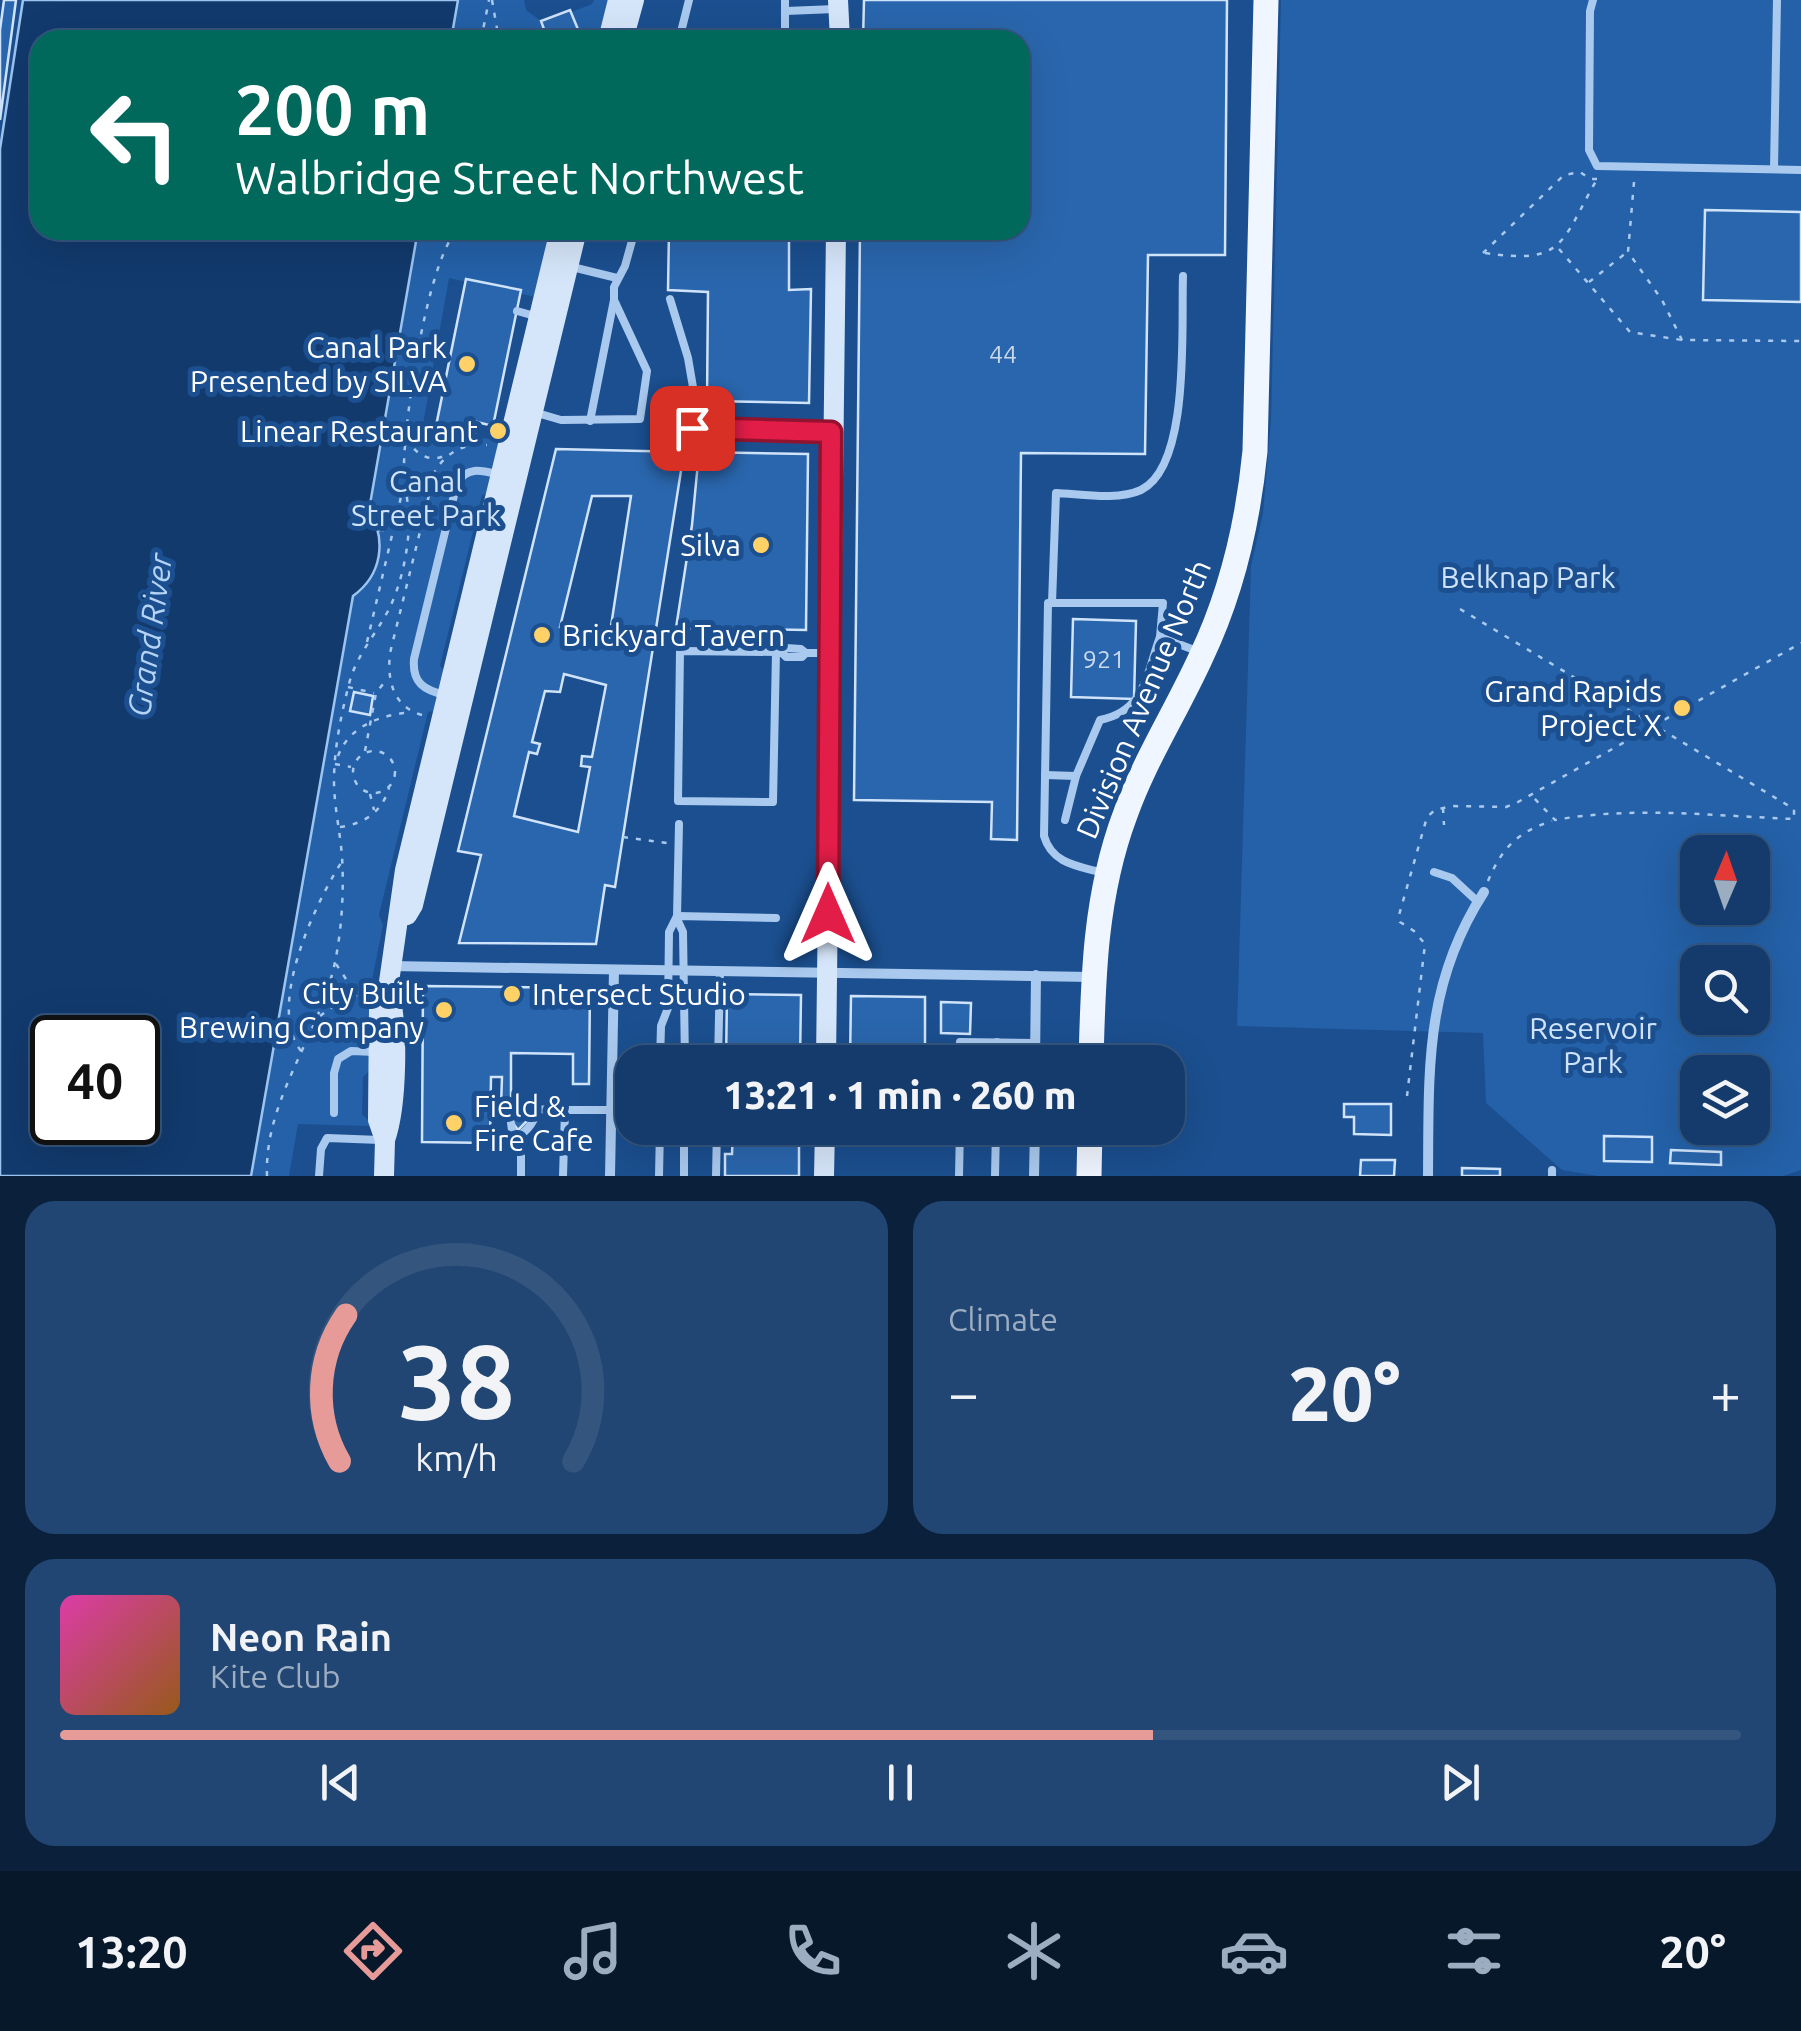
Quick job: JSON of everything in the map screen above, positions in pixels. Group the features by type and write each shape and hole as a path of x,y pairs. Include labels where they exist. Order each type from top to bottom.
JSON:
{"main road":[{"path":"610,30 618,0"},
{"path":"626,30 634,0"},
{"name":"Division Avenue North","path":"1091,1045 1093,977 1107,874 1144,768 1203,654 1238,556 1253,468 1266,0"},
{"path":"839,4 840,30"},
{"path":"384,1176 384,1140 378,1120 379,1008 388,989 404,878 432,794 508,477 558,240"},
{"path":"432,794 447,696 508,477 532,412 574,240"},
{"path":"826,1045 836,240"},
{"path":"384,1140 392,1118 394,1010 388,989"},
{"path":"824,1176 825,1145"},
{"path":"1089,1176 1090,1145"}],"street":[{"path":"696,428 831,432"},
{"path":"1428,1176 1429,1068 1436,1004 1446,968 1481,897"},
{"path":"390,966 1093,977"},
{"path":"610,1176 614,970"},
{"path":"1036,975 1036,1043"},
{"path":"1034,1176 1035,1145"}],"lane":[{"path":"682,30 690,0"},
{"path":"785,0 785,30"},
{"path":"1593,0 1589,150 1592,162 1603,167 1801,170"},
{"path":"1774,170 1776,0"},
{"path":"786,10 839,4"},
{"path":"590,421 617,278 632,240"},
{"path":"568,266 617,278"},
{"path":"1052,603 1056,494 1140,490 1154,480 1168,455 1178,427 1182,276"},
{"path":"670,298 688,358 696,428"},
{"path":"532,412 561,420 640,419 648,383 646,366 614,300"},
{"path":"517,311 549,325 546,356"},
{"path":"447,696 422,686 416,680 414,665 455,489 462,476 474,470 508,477"},
{"path":"1065,820 1076,776 1100,720 1116,717 1139,699 1160,637 1164,604 1048,603 1044,825 1047,846 1064,862 1107,874"},
{"path":"1160,637 1203,654"},
{"path":"779,653 774,802 678,800 680,651 779,653 786,648 830,653"},
{"path":"1045,775 1076,776"},
{"path":"679,824 677,917 683,932 684,1045"},
{"path":"1434,872 1452,878 1481,897"},
{"path":"677,917 776,918"},
{"path":"660,1045 661,1026 668,1008 669,932 677,917"},
{"path":"718,1045 720,972"},
{"path":"960,1045 1036,1043"},
{"path":"334,1113 338,1059 350,1050 378,1052"},
{"path":"523,1109 612,1110"},
{"path":"513,1138 522,1135 538,1109"},
{"path":"563,1176 565,1110"},
{"path":"511,1122 513,1138 521,1147 521,1176"},
{"path":"319,1176 321,1149 327,1138 384,1140"},
{"path":"659,1176 660,1145"},
{"path":"684,1145 684,1176"},
{"path":"716,1145 716,1176"},
{"path":"960,1145 960,1176"},
{"path":"995,1176 996,1145"}],"path":[{"path":"483,30 491,0"},
{"path":"491,0 498,30"},
{"path":"1596,179 1580,172 1564,175 1484,253 1540,256 1558,248 1603,167"},
{"path":"1634,180 1628,252 1662,300 1682,340"},
{"path":"268,1176 274,1123 284,1091 319,1016 335,963 342,917 342,860 335,764 355,662 389,610 404,567 409,524 405,482 407,437 433,275 449,240"},
{"path":"1558,248 1630,332 1682,340 1801,342"},
{"path":"1588,283 1628,252"},
{"path":"407,437 418,454 428,458 438,459 475,444 490,446"},
{"path":"424,715 412,712 400,702 389,678 390,653 435,472 451,454"},
{"path":"366,643 405,482"},
{"path":"409,524 421,527"},
{"path":"379,530 391,530"},
{"path":"1460,608 1794,810 1794,819 1630,814 1555,820 1514,838 1499,854 1481,897"},
{"path":"389,610 400,612"},
{"path":"662,647 666,626"},
{"path":"1408,1096 1425,944 1400,922 1399,914 1428,817 1443,806 1506,806 1532,796 1801,644"},
{"path":"654,645 680,651"},
{"path":"353,768 365,752 376,693 389,678"},
{"path":"348,688 376,693"},
{"path":"335,764 348,738 370,721 412,712"},
{"path":"339,827 374,814 395,774 392,760 380,751 365,752"},
{"path":"335,764 353,768"},
{"path":"353,768 358,786 370,792 389,787"},
{"path":"370,792 374,814"},
{"path":"1532,796 1555,820"},
{"path":"1443,806 1444,825"},
{"path":"623,838 678,844"},
{"path":"302,1052 289,1029 292,990 311,920 342,860"},
{"path":"335,963 358,988"},
{"path":"319,1016 341,1000 357,995"}],"green space":[{"path":"458,0 524,0 526,10 544,23 594,0 610,0 601,30 453,30"},
{"name":"Belknap Park","path":"1281,0 1801,0 1801,1170 1783,1176 1598,1176 1562,1170 1486,1103 1483,1033 1237,1026 1251,566 1263,513 1271,420"},
{"name":"Canal Street Park","path":"416,240 550,240 536,297 449,278 422,430 454,437 501,439 486,494 482,495 440,666 444,670 435,711 428,712 379,915 383,925 371,985 369,1071 363,1077 362,1114 369,1126 298,1124 289,1176 251,1176 353,596 363,589 375,520 369,510"}],"water":[{"name":"Grand River","path":"23,0 458,0 453,30 30,30 30,240 416,240 369,510 378,533 379,556 370,578 353,596 251,1176 0,1176 0,149"}],"building":[{"path":"4,0 16,0 0,120 0,30"},
{"path":"864,0 1227,0 1225,255 1148,255 1145,454 1021,453 1017,840 991,839 992,802 854,800 860,240 1030,240 1030,30 863,30"},
{"path":"570,10 578,30 544,30 541,21"},
{"path":"1705,210 1801,212 1801,302 1703,300"},
{"path":"669,240 789,240 789,290 811,289 809,403 707,401 708,292 668,290"},
{"path":"466,279 521,290 493,426 477,422 475,433 436,426"},
{"path":"556,449 684,452 615,887 605,885 596,944 459,943 481,855 458,851","holes":["592,496 631,496 609,639 560,627","564,674 606,685 592,757 582,756 581,766 590,767 578,832 514,816 529,752 537,754 540,744 532,742 545,691 560,692"]},
{"path":"699,452 808,454 806,630 676,628"},
{"path":"1073,619 1136,621 1134,699 1071,697"},
{"path":"354,692 373,696 370,715 350,711"},
{"path":"423,986 590,988 589,1084 573,1084 573,1054 511,1053 511,1097 531,1117 518,1130 501,1107 502,1077 491,1077 490,1143 422,1142"},
{"path":"727,994 801,995 800,1045 726,1045"},
{"path":"851,996 925,997 925,1045 850,1045"},
{"path":"941,1002 971,1003 970,1034 941,1033"},
{"path":"1344,1104 1391,1104 1391,1135 1354,1134 1354,1117 1344,1117"},
{"path":"1604,1136 1652,1137 1652,1162 1604,1161"},
{"path":"732,1145 799,1145 799,1176 725,1176 725,1154 732,1154"},
{"path":"1671,1150 1721,1152 1721,1165 1670,1163"},
{"path":"1361,1160 1395,1160 1394,1176 1360,1176"},
{"path":"1462,1168 1500,1169 1500,1176 1462,1176"}],"place":[{"name":"Canal Park Presented by SILVA","path":"467,364"},
{"name":"Linear Restaurant","path":"498,431"},
{"name":"Silva","path":"761,545"},
{"name":"Brickyard Tavern","path":"542,635"},
{"name":"Grand Rapids Project X","path":"1682,708"},
{"name":"Intersect Studio","path":"512,994"},
{"name":"City Built Brewing Company","path":"444,1010"},
{"name":"Field & Fire Cafe","path":"454,1123"}],"route":[{"path":"692,428 831,432 828,914"}],"park label":[{"name":"Reservoir Park","path":"1593,1045"}]}
